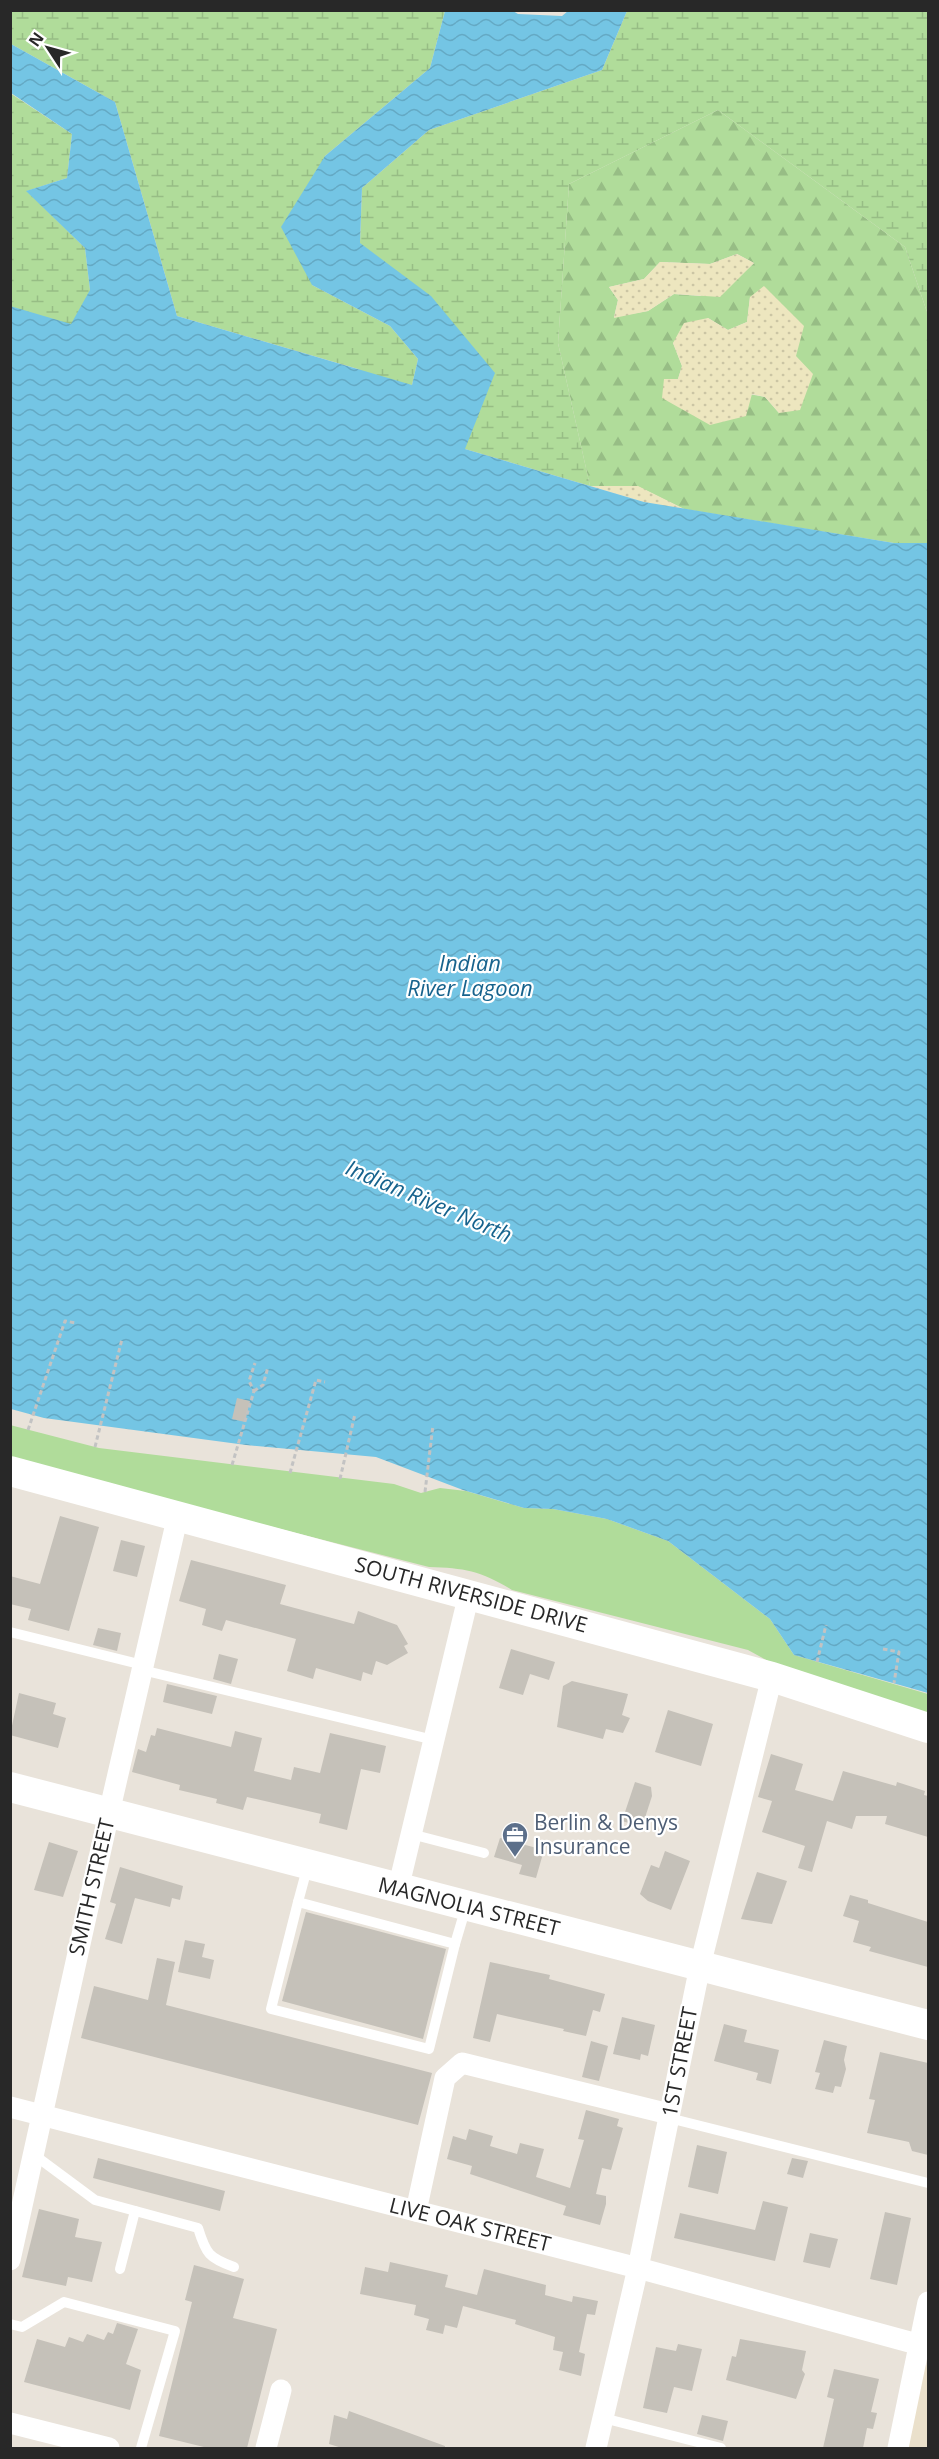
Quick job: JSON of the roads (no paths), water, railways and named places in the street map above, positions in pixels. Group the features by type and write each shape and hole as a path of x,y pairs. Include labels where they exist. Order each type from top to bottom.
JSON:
{"street":[{"name":"SOUTH RIVERSIDE DRIVE","path":"10,1471 772,1677 928,1728"},
{"name":"SMITH STREET","path":"10,2260 108,1813 178,1515"},
{"path":"398,1889 469,1594"},
{"name":"1ST STREET","path":"596,2448 638,2268 700,1966 772,1677"},
{"name":"MAGNOLIA STREET","path":"10,1787 928,2025"},
{"path":"416,2211 445,2078 462,2063 669,2116"},
{"name":"LIVE OAK STREET","path":"10,2107 638,2268 924,2346"},
{"path":"898,2448 924,2346 928,2302"},
{"path":"266,2448 281,2390"},
{"path":"10,2423 109,2448"}],"lane":[{"path":"10,1632 434,1740"},
{"path":"411,1834 484,1853"},
{"path":"308,1865 271,2009 429,2049 466,1906"},
{"path":"298,1902 455,1944"},
{"path":"669,2116 928,2183"},
{"path":"33,2154 95,2200 198,2228 205,2251 216,2261 234,2267"},
{"path":"120,2269 135,2211"},
{"path":"10,2324 22,2327 64,2302 175,2331 141,2448"},
{"path":"603,2418 721,2448"}],"water":[{"name":"Indian River Lagoon","path":"445,11 513,11 518,14 562,16 568,11 627,11 602,70 429,130 362,188 360,243 431,296 495,373 465,449 644,502 894,543 928,543 928,1693 794,1655 770,1619 668,1541 607,1519 553,1509 524,1508 463,1490 376,1457 246,1445 44,1418 11,1409 10,306 71,324 90,290 85,248 26,191 67,178 72,134 11,93 11,44 115,102 177,316 412,385 418,359 390,326 312,285 281,227 325,156 430,68"}],"place":[{"name":"Berlin & Denys Insurance","path":"515,1858"}],"water label":[{"name":"Indian River North","path":"429,1201"}]}
